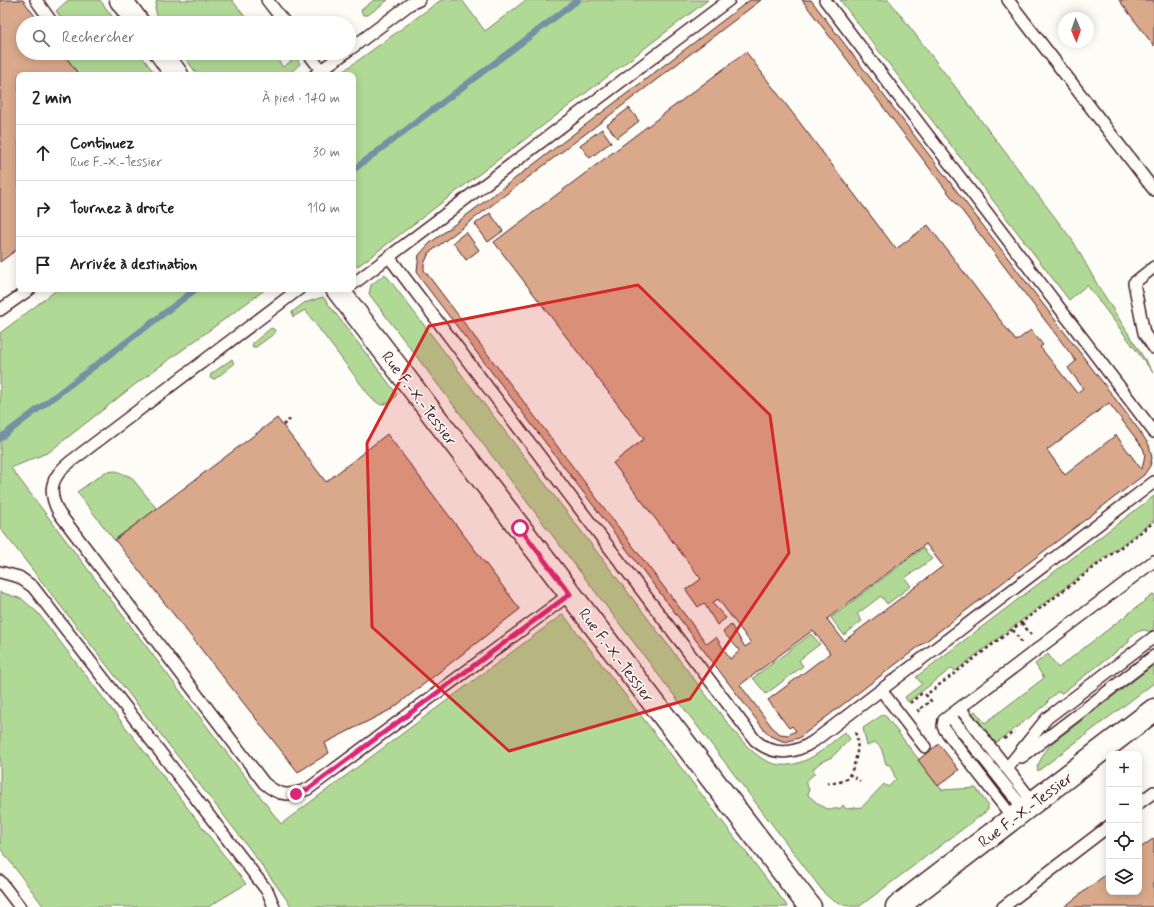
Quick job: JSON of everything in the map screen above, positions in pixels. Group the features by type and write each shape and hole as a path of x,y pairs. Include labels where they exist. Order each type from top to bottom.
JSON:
{"street":[{"path":"121,0 133,16"},
{"path":"166,60 175,72"},
{"name":"Rue F.-X.-Tessier","path":"347,292 570,594 810,907"},
{"name":"Rue F.-X.-Tessier","path":"897,907 1154,710"}],"lane":[{"path":"36,0 47,16"},
{"path":"267,0 280,16"},
{"path":"356,281 729,0"},
{"path":"825,0 1154,432"},
{"path":"1008,0 1154,190"},
{"path":"356,45 414,1"},
{"path":"312,60 318,72"},
{"path":"319,72 336,60"},
{"path":"389,257 755,740 762,746 775,752 790,752 805,748 1154,482"},
{"path":"1154,267 1134,283 1144,333 1154,348"},
{"path":"0,310 26,292"},
{"path":"295,292 58,471 51,492 54,504 59,513 264,783 273,791 284,795 296,794 308,789 570,594"},
{"path":"1023,810 945,730 943,723 960,708 1154,561"},
{"path":"0,572 19,577 33,587 268,892 274,907"},
{"path":"1007,768 1047,718 1154,637"},
{"path":"1007,768 1154,656"},
{"path":"881,690 925,747"},
{"path":"960,708 1007,768 1023,810"},
{"path":"1142,801 1154,792"},
{"path":"1003,907 1106,828"},
{"path":"0,881 20,907"}],"path":[{"path":"282,425 292,418"},
{"path":"1022,623 1033,638"},
{"path":"1013,630 1024,645"},
{"path":"908,704 921,694 926,695"},
{"path":"827,783 839,782 845,779 849,774 857,756 857,734"},
{"path":"849,774 860,781"}],"highlighted area":[{"path":"638,285 770,415 789,553 690,699 509,751 372,627 367,443 429,326"}],"green space":[{"path":"68,0 100,0 112,16 60,16 56,11"},
{"path":"157,0 232,0 245,16 157,16 155,8"},
{"path":"374,0 388,0 368,15 363,15 361,10"},
{"path":"441,0 462,0 485,31 526,0 708,0 369,258 356,266 356,72 342,72"},
{"path":"840,0 889,0 1073,241 1097,284 1154,374 1087,285 1069,300"},
{"path":"68,60 144,60 154,72 77,72"},
{"path":"186,60 278,60 283,67 293,60 298,60 300,64 291,72 196,72"},
{"path":"385,274 726,721 750,749 759,757 780,765 792,765 806,760 816,754 845,732 850,739 832,757 821,762 813,769 815,773 805,782 809,789 808,795 823,807 835,809 841,808 843,805 846,809 862,807 884,784 888,787 896,779 890,765 886,764 881,748 875,742 867,746 863,728 884,714 942,790 976,788 988,805 988,810 860,906 841,904 825,894 369,294 371,285"},
{"path":"54,292 262,292 137,383 49,452 11,468 281,824 563,614 788,907 292,907 249,848 0,528 0,333"},
{"path":"323,297 397,394 391,402 381,405 372,399 305,310 293,317 292,312 304,303"},
{"path":"271,328 275,330 275,333 256,347 252,347 253,343"},
{"path":"232,359 234,364 215,379 210,378 211,374"},
{"path":"116,471 131,477 157,509 114,540 77,492 105,472"},
{"path":"1154,496 1154,520 955,671 952,668 908,702 905,697 922,684 916,677"},
{"path":"923,548 932,559 905,578 911,586 887,604 881,596 857,614 862,621 844,635 831,618"},
{"path":"0,592 22,599 38,613 246,884 208,907 44,907 0,848"},
{"path":"1154,594 1154,628 1150,632 1142,630 1134,634 1129,638 1129,642 1062,693 1057,692 1048,700 1047,704 996,743 972,713 975,711 985,723 1044,678 1035,664 1048,654 1058,668"},
{"path":"811,634 820,644 799,660 803,666 766,694 753,678"},
{"path":"1154,665 1154,683 1038,771 1037,767 1044,753 1051,744"}],"building":[{"path":"0,0 23,0 35,16 16,16 16,60 68,60 77,72 16,72 16,250 0,262"},
{"path":"750,0 761,0 429,253 424,264 424,270 707,644 716,637 730,659 740,651 723,632 731,625 745,647 751,643 718,599 712,603 726,618 717,625 704,603 698,607 686,590 701,579 613,463 644,439 494,242 746,52 896,249 928,225 1016,341 1031,330 1043,345 1040,347 1077,393 1083,388 1068,368 1076,361 802,0 811,0 1139,430 1149,445 1152,458 1150,466 1144,475 799,738 785,742 770,736 762,727 420,278 417,271 419,255 430,243","holes":["1109,403 1143,448 1145,454 1141,469 1116,435 1065,475 1047,450","926,544 943,566 844,641 827,619","813,630 830,653 768,700 789,728 792,726 796,731 788,735 780,734 772,727 740,685"]},
{"path":"1119,0 1154,0 1154,46"},
{"path":"629,108 639,121 617,138 607,125"},
{"path":"602,129 611,142 590,158 580,145"},
{"path":"490,213 503,231 488,242 475,224"},
{"path":"466,232 479,250 466,260 453,242"},
{"path":"277,418 326,482 387,434 520,609 392,709 325,743 329,753 298,772 115,540"},
{"path":"939,744 959,770 938,786 918,760"},
{"path":"1154,838 1154,907 1064,907 1106,874 1106,895 1142,895 1142,847"}],"waterway":[{"path":"356,168 578,0"},
{"path":"0,438 192,292"}],"route":[{"path":"296,794 308,789 570,594 520,528"}]}
